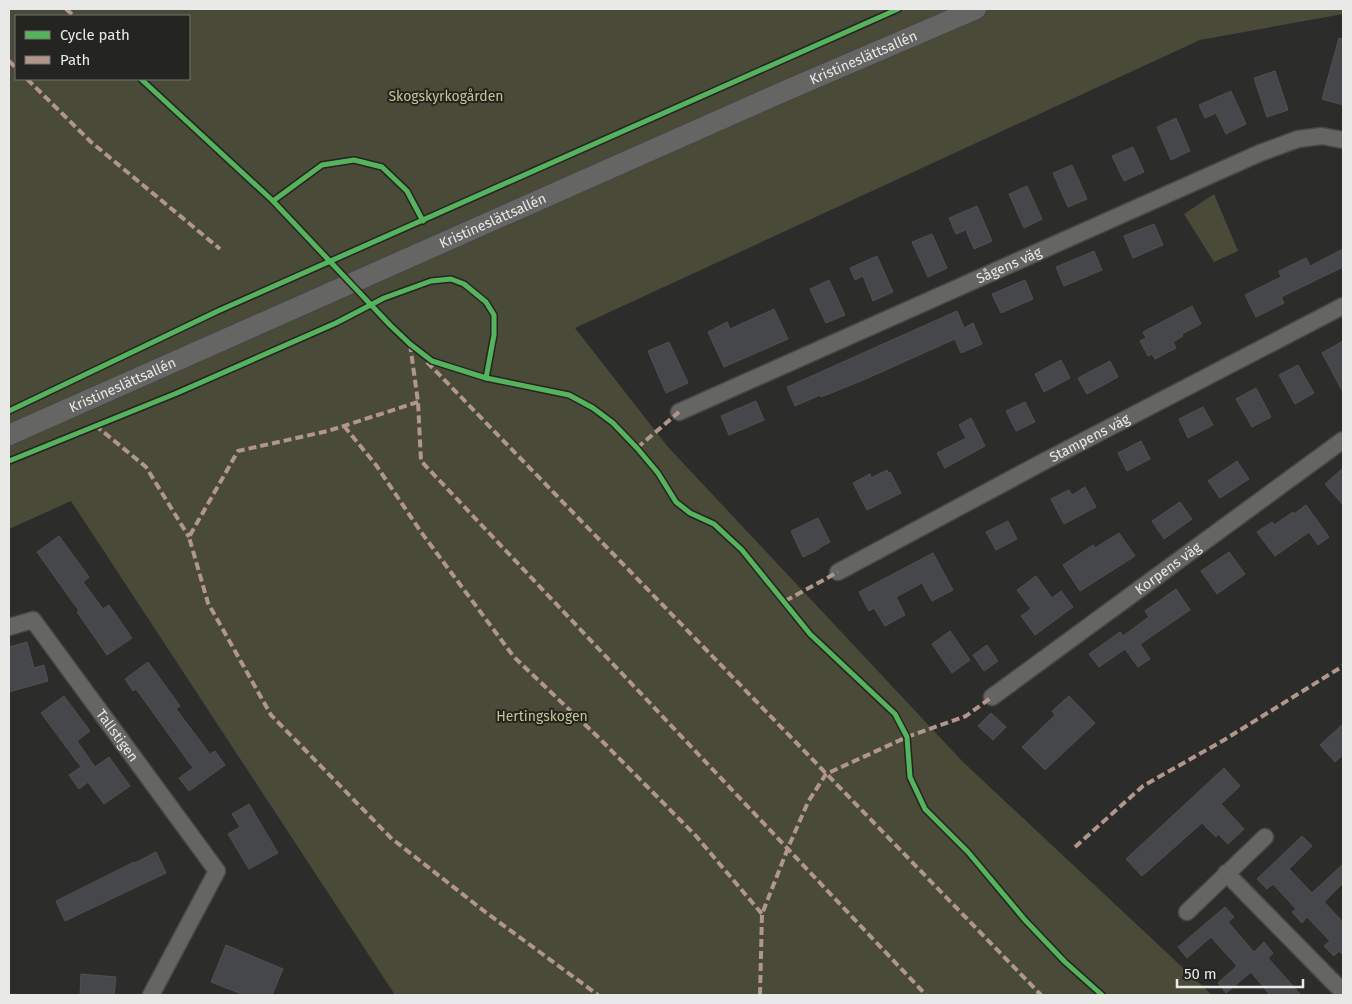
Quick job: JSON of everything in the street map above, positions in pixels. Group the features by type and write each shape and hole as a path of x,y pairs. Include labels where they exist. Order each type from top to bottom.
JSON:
{"street":[{"name":"Kristineslättsallén","path":"9,436 796,86 976,9"},
{"name":"Sågens väg","path":"679,412 1260,153 1298,139 1322,136 1343,140"},
{"name":"Stampens väg","path":"838,572 1041,463 1343,307"},
{"name":"Korpens väg","path":"992,697 1343,440"},
{"name":"Tallstigen","path":"9,627 33,620 217,871 151,995"},
{"path":"1187,912 1265,837"},
{"path":"1226,873 1343,992"}],"green space":[{"name":"Hertingskogen","path":"9,9 1343,9 1343,14 1200,40 575,328 668,447 963,762 1212,995 395,995 71,501 9,529"},
{"path":"1214,194 1238,251 1214,262 1184,214"}],"building":[{"path":"1339,38 1343,39 1343,105 1322,99"},
{"path":"1275,71 1288,110 1267,117 1254,78"},
{"path":"1231,91 1246,124 1226,134 1216,113 1205,118 1199,105"},
{"path":"1176,118 1190,151 1171,160 1157,127"},
{"path":"1133,147 1144,172 1124,181 1112,156"},
{"path":"1072,165 1087,199 1068,207 1053,173"},
{"path":"1027,186 1042,219 1024,228 1009,194"},
{"path":"977,206 992,241 974,249 966,230 956,234 949,218"},
{"path":"1154,224 1163,245 1133,258 1124,236"},
{"path":"932,234 947,268 928,277 912,242"},
{"path":"1343,249 1343,267 1281,297 1284,303 1256,317 1245,295 1281,277 1279,271 1306,258 1310,266"},
{"path":"1094,251 1102,270 1064,286 1056,267"},
{"path":"877,256 893,292 873,301 863,276 855,280 850,268"},
{"path":"829,280 845,315 826,323 810,289"},
{"path":"1025,280 1033,299 1001,313 992,294"},
{"path":"1192,306 1201,324 1182,334 1183,336 1173,342 1176,348 1155,359 1152,354 1148,356 1140,341 1146,338 1143,332"},
{"path":"774,309 788,339 724,367 708,332 727,322 730,329"},
{"path":"957,311 964,328 973,323 982,344 961,353 955,339 861,381 795,406 787,387"},
{"path":"1343,341 1343,392 1322,353"},
{"path":"669,342 688,383 666,393 648,351"},
{"path":"1061,360 1070,378 1044,392 1035,374"},
{"path":"1110,361 1118,377 1087,394 1078,378"},
{"path":"1298,365 1314,393 1295,404 1279,375"},
{"path":"1256,388 1271,417 1252,427 1236,399"},
{"path":"756,401 764,420 729,435 721,416"},
{"path":"1025,402 1035,422 1016,431 1006,411"},
{"path":"1203,407 1213,425 1188,438 1179,419"},
{"path":"971,418 985,446 945,468 937,453 966,438 959,425"},
{"path":"1141,441 1150,459 1127,471 1118,453"},
{"path":"1237,461 1249,479 1220,498 1208,481"},
{"path":"1343,468 1343,505 1325,484"},
{"path":"887,470 888,473 890,472 901,493 867,510 853,483 870,474 871,478"},
{"path":"1085,487 1096,507 1064,524 1051,499 1069,490 1072,495"},
{"path":"1180,502 1192,519 1164,539 1152,521"},
{"path":"1306,505 1329,537 1318,545 1309,532 1275,556 1257,532 1272,522 1274,525 1293,512 1294,514"},
{"path":"818,518 830,542 803,557 791,531"},
{"path":"1008,521 1017,539 996,550 986,532"},
{"path":"1119,533 1135,556 1080,591 1063,565 1093,545 1095,548"},
{"path":"59,536 89,577 83,582 103,609 109,605 132,638 107,655 77,612 79,611 37,552"},
{"path":"1229,552 1245,574 1217,594 1201,571"},
{"path":"933,553 953,590 932,601 922,583 896,597 905,615 885,626 874,608 869,611 859,592"},
{"path":"1036,576 1052,598 1061,591 1073,607 1035,635 1021,616 1031,609 1017,590"},
{"path":"1176,589 1190,610 1140,644 1150,659 1138,667 1125,649 1099,667 1089,654 1120,632 1123,636 1149,617 1145,611"},
{"path":"950,631 970,660 952,673 932,644"},
{"path":"27,642 34,668 44,665 48,681 9,692 9,647"},
{"path":"987,645 998,661 984,671 973,655"},
{"path":"148,662 180,706 176,709 210,754 215,751 225,765 189,791 179,778 193,768 136,689 133,691 125,679"},
{"path":"64,696 90,731 77,741 95,767 109,757 130,786 104,804 88,782 79,789 69,775 81,767 41,713"},
{"path":"1069,696 1095,723 1045,770 1022,747 1055,715 1052,711"},
{"path":"991,713 1006,727 993,740 978,726"},
{"path":"1343,724 1343,755 1335,762 1320,745"},
{"path":"1224,768 1240,786 1221,804 1244,829 1228,844 1218,834 1216,837 1202,823 1142,876 1126,859"},
{"path":"249,804 278,853 249,869 228,834 240,827 232,814"},
{"path":"1302,836 1312,846 1289,869 1312,893 1343,864 1343,883 1324,902 1343,922 1343,955 1339,951 1334,956 1324,946 1330,941 1307,917 1302,923 1292,912 1296,909 1273,884 1267,889 1257,879"},
{"path":"156,852 166,873 65,921 56,901"},
{"path":"1225,907 1234,917 1228,922 1254,952 1264,942 1273,953 1268,958 1301,995 1270,995 1251,972 1226,993 1218,983 1237,966 1211,937 1187,958 1178,947"},
{"path":"226,945 283,969 272,995 244,995 211,982"},
{"path":"81,974 116,977 114,995 80,995"}],"marked path":[{"path":"66,9 73,15"},
{"path":"9,61 15,67"},
{"path":"28,80 91,142 220,249"},
{"path":"410,344 418,402 421,461 926,995"},
{"path":"427,362 1041,995"},
{"path":"418,402 328,431 238,451 189,537 208,603 271,715 391,838 484,911 598,995"},
{"path":"637,448 679,412"},
{"path":"95,425 146,467 189,537"},
{"path":"344,426 376,465 421,532 514,657 598,737 696,836 762,914"},
{"path":"785,601 838,572"},
{"path":"1075,847 1143,786 1224,740 1343,666"},
{"path":"760,995 762,914 808,802 826,774 907,737 966,716 992,697"}],"cycle path":[{"path":"9,411 218,311 898,9"},
{"path":"142,80 273,201 390,325 432,361 486,378 569,395 593,408 613,423 658,473 676,502 690,513 714,524 742,550 810,634 895,714 907,737 910,777 925,809 968,852 1025,920 1065,962 1102,995"},
{"path":"273,201 322,165 354,160 382,167 407,191 423,221"},
{"path":"9,461 177,393 336,323 384,298 431,281 451,279 464,284 486,302 494,315 494,335 486,378"}],"park label":[{"name":"Skogskyrkogården","path":"446,96"}]}
